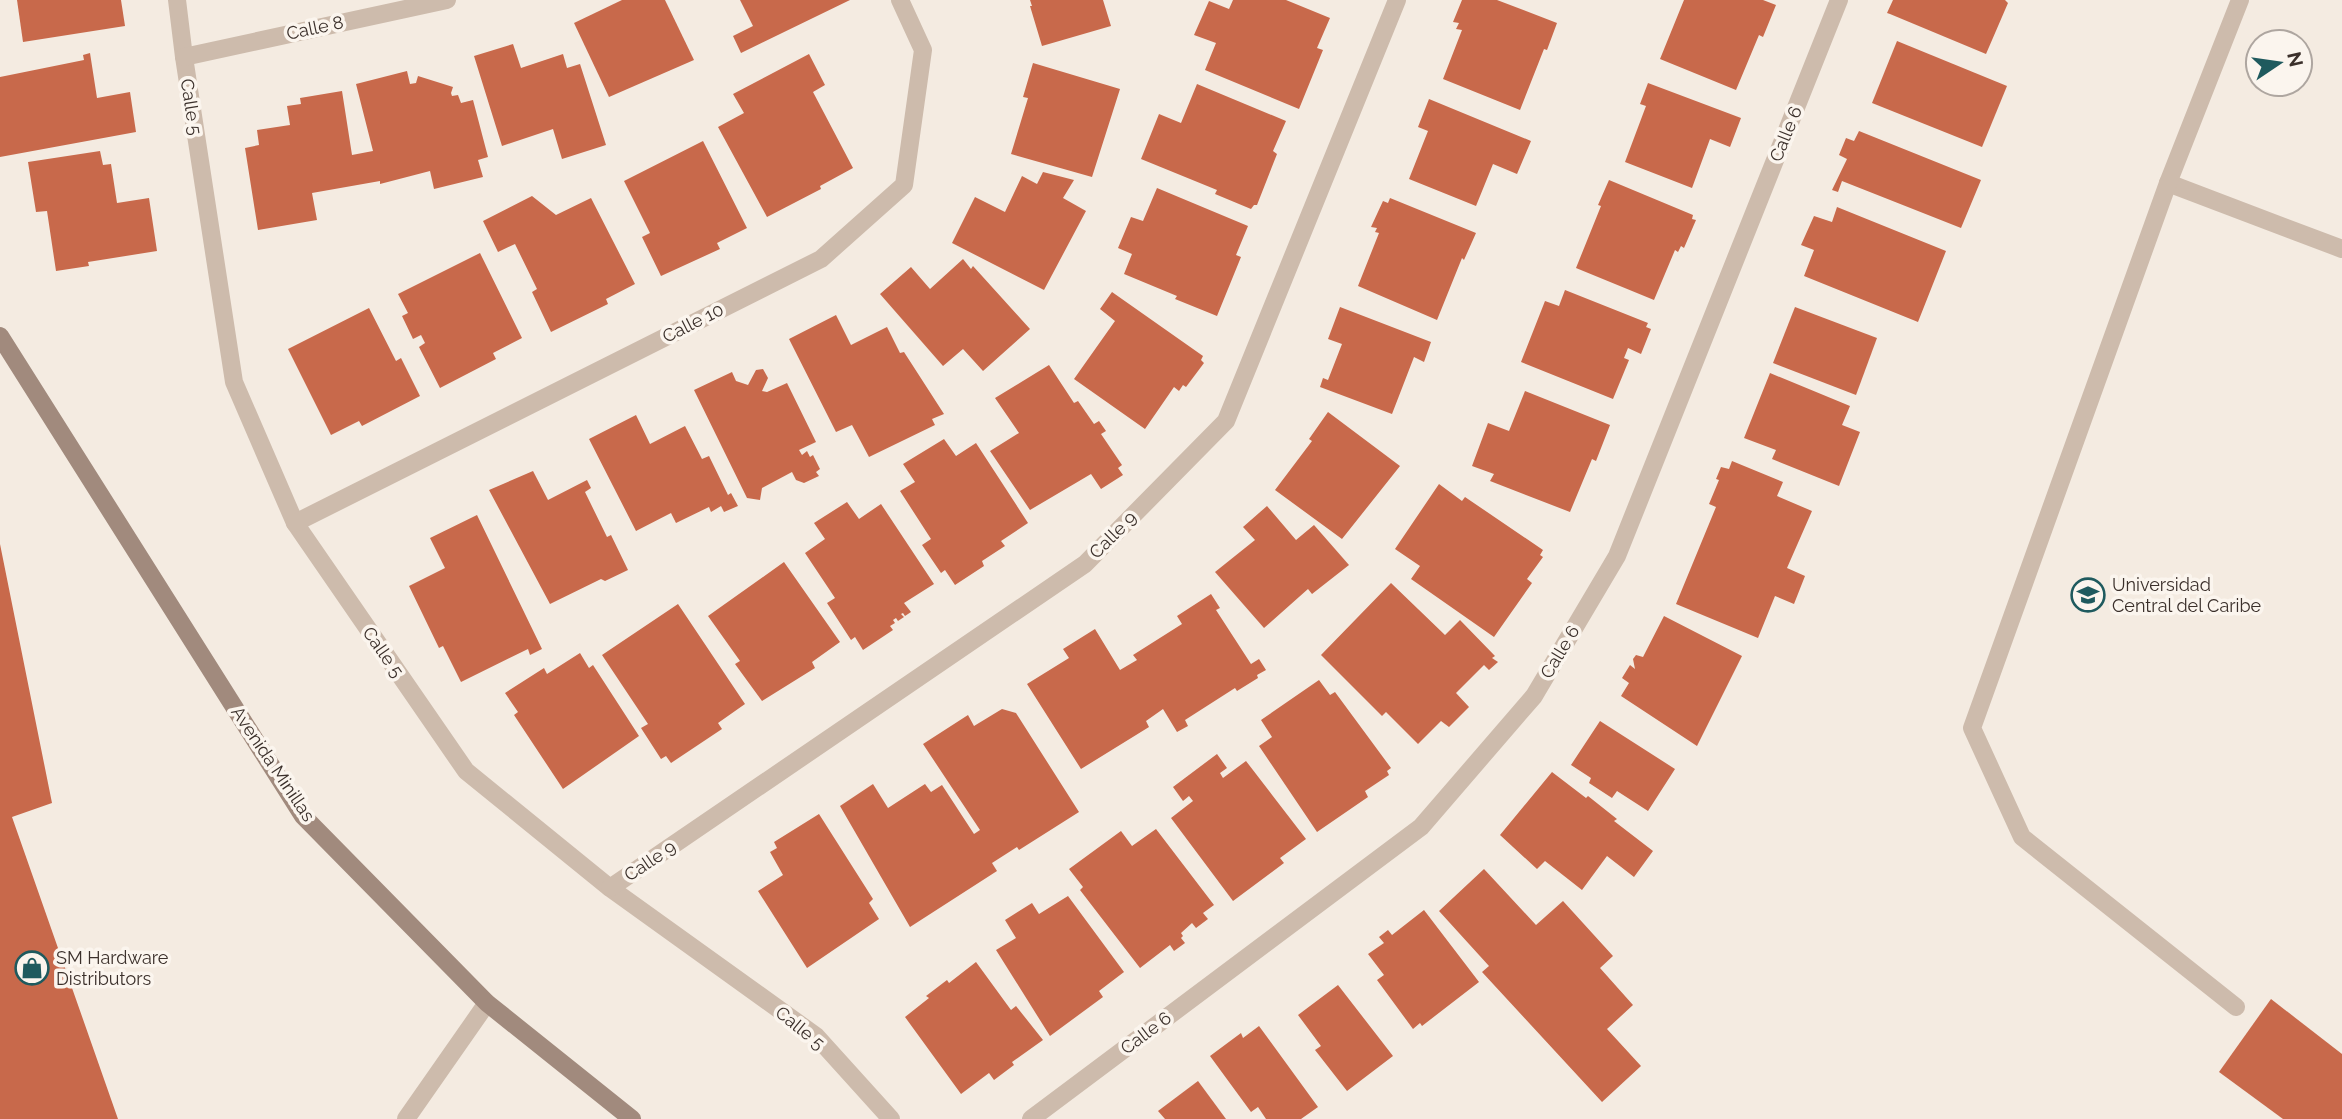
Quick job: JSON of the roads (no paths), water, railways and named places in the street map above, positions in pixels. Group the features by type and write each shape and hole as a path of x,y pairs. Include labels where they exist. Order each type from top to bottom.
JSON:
{"main road":[{"name":"Avenida Minillas","path":"0,336 303,816 487,1003 632,1119"}],"street":[{"name":"Calle 5","path":"177,0 234,382 295,523 466,771 610,888 816,1037 891,1119"},
{"name":"Calle 8","path":"184,57 447,0"},
{"name":"Calle 10","path":"295,523 821,259 904,185 923,50 900,0"},
{"name":"Calle 9","path":"610,888 1085,564 1226,421 1397,0"},
{"name":"Calle 6","path":"1031,1119 1420,827 1534,696 1617,556 1839,0"},
{"path":"2236,1007 2022,837 1972,728 2168,183 2240,0"},
{"path":"2168,183 2342,249"},
{"path":"405,1119 487,1003"}],"place":[{"name":"Universidad Central del Caribe","path":"2088,595"},
{"name":"SM Hardware Distributors","path":"32,968"}]}
